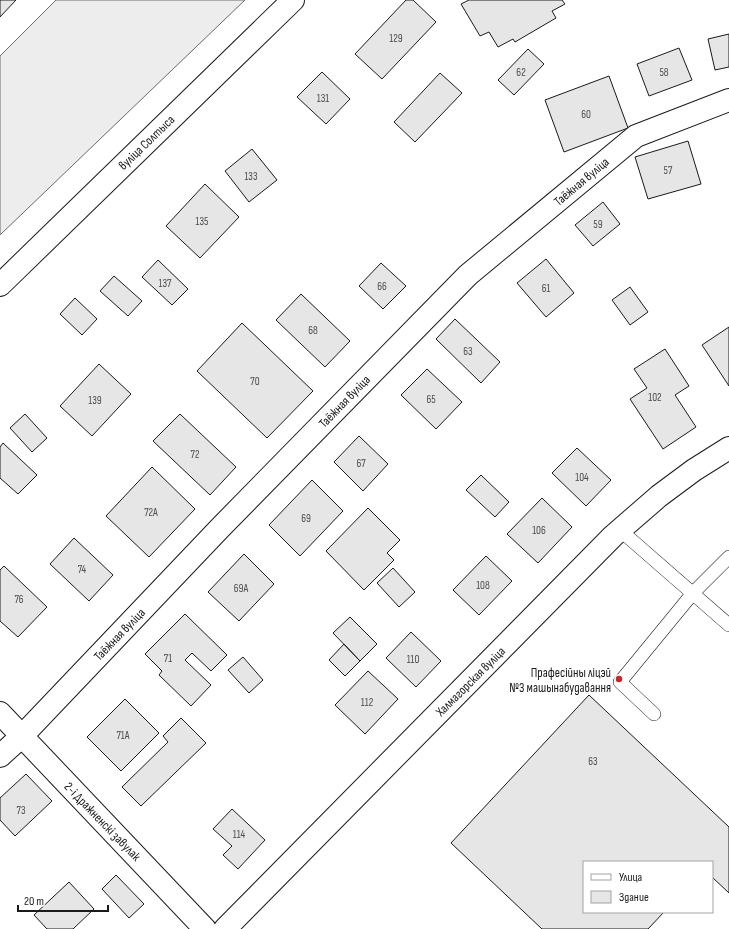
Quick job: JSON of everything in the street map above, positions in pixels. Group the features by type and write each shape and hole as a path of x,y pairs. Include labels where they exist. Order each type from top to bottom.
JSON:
{"street":[{"name":"вуліца Солтыса","path":"0,285 293,0"},
{"name":"Таёжная вуліца","path":"0,756 22,736 220,528 468,275 636,136 729,100"},
{"name":"Халмагорская вуліца","path":"225,929 620,530 659,496 694,470 729,448"},
{"name":"2-і Дражненскі завулак","path":"0,713 205,929"}],"lane":[{"path":"620,530 729,624"},
{"path":"654,714 620,682 693,593 729,557"}],"shaded area":[{"path":"56,0 245,0 0,235 0,56"}],"building":[{"path":"0,0 16,0 0,17"},
{"path":"406,0 413,0 436,22 382,79 355,54"},
{"path":"469,0 562,0 565,4 552,11 556,18 515,42 513,39 498,47 489,32 480,36 461,4"},
{"path":"729,34 729,67 715,70 708,39"},
{"path":"679,48 692,80 649,96 637,64"},
{"path":"528,49 544,64 514,95 498,80"},
{"path":"322,72 350,99 326,124 297,97"},
{"path":"440,73 462,93 415,142 394,122"},
{"path":"609,76 628,128 564,152 545,100"},
{"path":"688,141 701,184 648,199 635,157"},
{"path":"252,149 277,180 249,202 225,171"},
{"path":"205,184 239,217 200,258 166,226"},
{"path":"603,202 620,224 593,246 575,225"},
{"path":"546,259 574,293 546,317 517,283"},
{"path":"158,260 188,289 172,305 142,277"},
{"path":"381,263 406,286 383,309 359,286"},
{"path":"114,276 142,301 128,316 100,291"},
{"path":"630,287 648,312 630,325 612,300"},
{"path":"301,294 350,341 325,367 276,320"},
{"path":"75,298 97,319 82,335 60,314"},
{"path":"455,319 500,362 481,383 436,339"},
{"path":"242,323 313,391 267,438 197,371"},
{"path":"729,327 729,386 702,345"},
{"path":"665,349 689,386 675,395 696,427 663,449 630,399 647,388 634,369"},
{"path":"99,364 131,394 92,436 60,406"},
{"path":"427,369 462,402 436,429 401,395"},
{"path":"25,414 47,438 32,452 10,428"},
{"path":"180,414 236,467 210,495 153,441"},
{"path":"359,436 388,464 363,491 334,462"},
{"path":"3,443 37,475 18,494 0,478 0,447"},
{"path":"577,448 611,480 586,506 552,473"},
{"path":"152,467 195,509 149,557 106,516"},
{"path":"481,475 509,502 495,517 466,490"},
{"path":"312,480 343,511 300,556 269,525"},
{"path":"542,498 572,527 538,563 507,534"},
{"path":"368,508 400,540 387,553 394,560 364,590 326,551"},
{"path":"74,538 113,575 89,601 50,564"},
{"path":"244,554 274,584 239,621 208,592"},
{"path":"486,556 512,581 479,615 453,590"},
{"path":"4,566 47,607 18,637 0,621 0,570"},
{"path":"393,568 415,592 399,607 377,583"},
{"path":"185,614 227,655 211,671 192,653 185,660 211,685 191,706 159,675 162,671 145,654"},
{"path":"350,617 377,644 360,661 333,633"},
{"path":"411,632 441,661 416,687 386,658"},
{"path":"344,644 360,661 345,676 329,660"},
{"path":"243,657 263,680 249,693 228,670"},
{"path":"368,671 398,699 365,734 335,705"},
{"path":"589,695 729,827 729,893 713,878 713,861 583,861 583,913 663,913 648,929 542,929 451,843"},
{"path":"125,699 159,733 121,771 87,737"},
{"path":"181,718 206,743 141,806 122,787 168,742 163,736"},
{"path":"26,774 52,801 15,836 0,820 0,798"},
{"path":"232,809 265,840 238,869 223,855 232,846 213,829"},
{"path":"116,875 144,904 129,918 102,889"},
{"path":"69,882 94,909 73,929 47,929 34,915"}],"place":[{"name":"Прафесійны ліцэй №3 машынабудавання","path":"619,679"}]}
